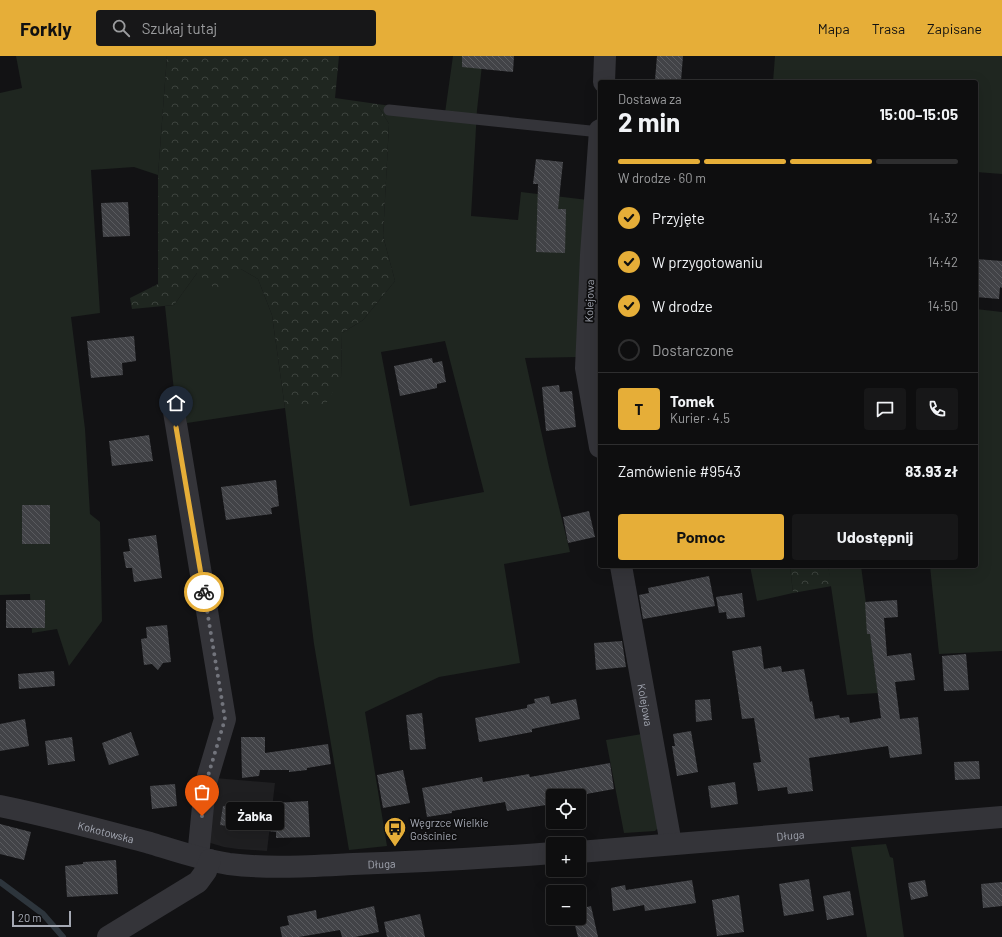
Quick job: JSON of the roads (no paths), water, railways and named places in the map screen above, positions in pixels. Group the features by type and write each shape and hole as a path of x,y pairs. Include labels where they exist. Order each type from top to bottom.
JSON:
{"street":[{"path":"604,80 606,56"},
{"name":"Kolejowa","path":"598,159 591,255 586,368 598,436"},
{"path":"108,937 198,882 206,871 204,858 205,786 225,719 174,412"},
{"name":"Kolejowa","path":"621,568 671,844"},
{"name":"Kokotowska","path":"0,806 22,810 121,835 204,858"},
{"name":"Długa","path":"586,851 1002,818"},
{"name":"Długa","path":"204,858 238,865 279,866 376,864 546,854"}],"lane":[{"path":"389,110 598,131"}],"waterway":[{"path":"0,882 43,914 63,937"}],"place":[{"name":"Żabka","path":"202,816"},
{"name":"Węgrzce Wielkie Gościniec","path":"395,848"}]}
